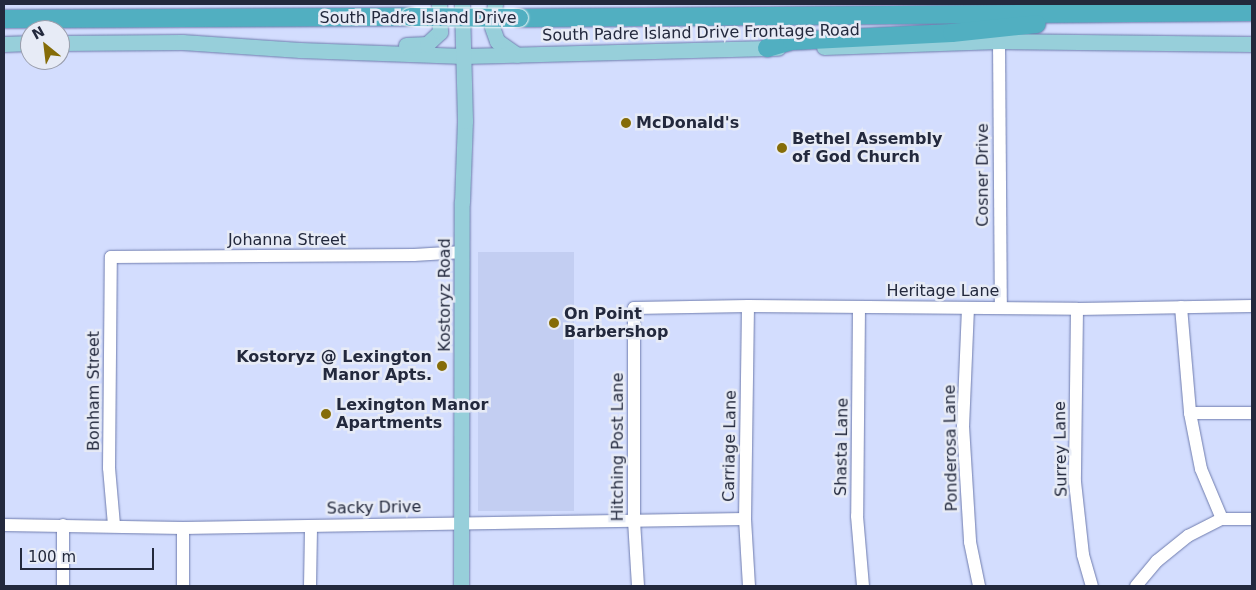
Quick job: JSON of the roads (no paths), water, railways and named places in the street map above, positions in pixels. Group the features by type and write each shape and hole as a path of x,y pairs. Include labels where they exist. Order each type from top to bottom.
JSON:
{"highway":[{"name":"South Padre Island Drive","path":"4,19 519,18 1252,12"},
{"path":"767,48 792,41 952,33 1145,13"}],"main road":[{"path":"300,50 427,44 440,32 439,4"},
{"name":"Kostoryz Road","path":"461,586 465,122 462,4"},
{"path":"495,4 492,27 497,41 517,55"},
{"name":"South Padre Island Drive Frontage Road","path":"70,43 182,42 300,50 463,56 883,47 999,42 1252,44"},
{"path":"4,44 20,43"}],"street":[{"name":"Cosner Drive","path":"999,42 1001,308"},
{"name":"Johanna Street","path":"111,257 414,255 463,252"},
{"name":"Bonham Street","path":"111,257 110,468 114,525"},
{"name":"Heritage Lane","path":"634,308 748,306 1077,309 1252,306"},
{"name":"Carriage Lane","path":"748,306 745,519 749,586"},
{"name":"Shasta Lane","path":"860,307 857,516 863,586"},
{"path":"1181,307 1190,414 1201,469 1222,519"},
{"name":"Hitching Post Lane","path":"634,308 634,520 638,586"},
{"name":"Ponderosa Lane","path":"968,308 964,426 970,542 979,586"},
{"name":"Surrey Lane","path":"1077,309 1075,482 1083,555 1092,586"},
{"path":"1190,414 1252,413"},
{"name":"Sacky Drive","path":"4,526 114,525 184,528 461,522 745,519"},
{"path":"1136,586 1157,561 1188,536 1222,519 1252,519"},
{"path":"63,525 63,586"},
{"path":"310,586 311,526"},
{"path":"183,586 184,528"}],"place":[{"name":"McDonald's","path":"626,123"},
{"name":"Bethel Assembly of God Church","path":"782,148"},
{"name":"On Point Barbershop","path":"554,323"},
{"name":"Kostoryz @ Lexington Manor Apts.","path":"442,366"},
{"name":"Lexington Manor Apartments","path":"326,414"}]}
